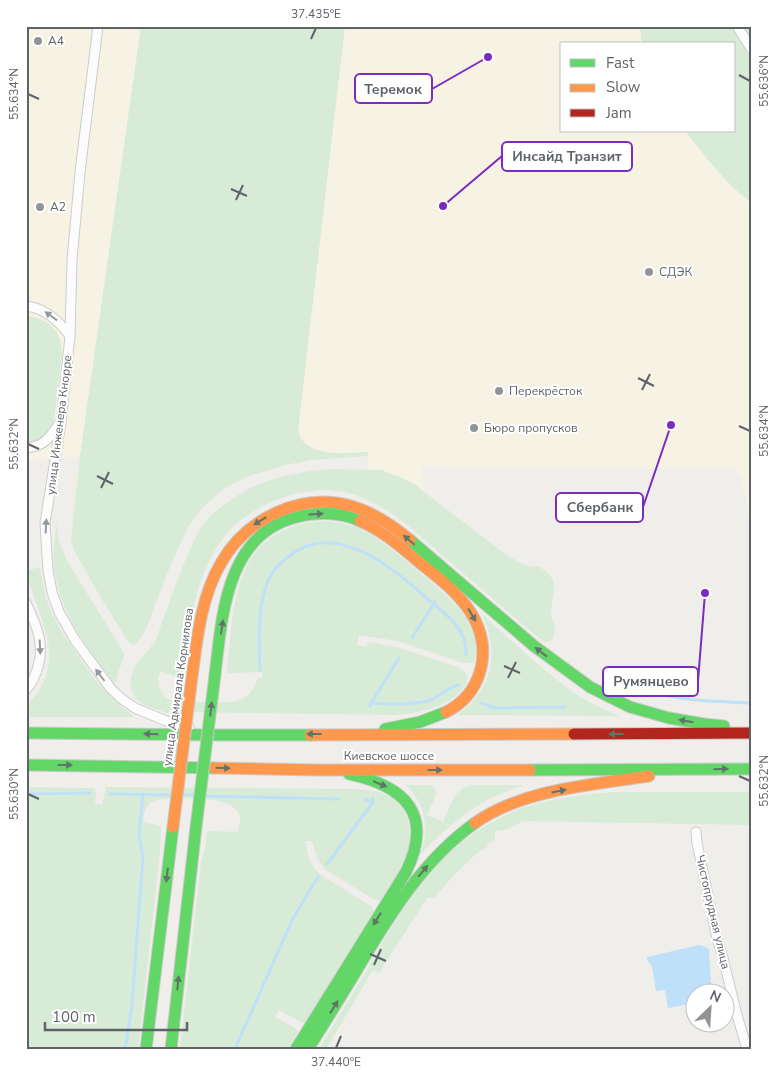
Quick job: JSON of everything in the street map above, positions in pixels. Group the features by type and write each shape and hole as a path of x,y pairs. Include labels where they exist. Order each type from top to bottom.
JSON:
{"main road":[{"name":"улица Адмирала Корнилова","path":"146,1049 192,677 199,629 206,599 221,562 236,540 252,526 280,511 300,504 317,502 335,503 360,509 389,524 553,661 612,699 630,707 669,718 752,729"},
{"path":"171,1049 215,675 225,610 232,581 241,559 260,535 276,525 302,515 323,513 345,515 374,528 392,540 454,592 467,606 479,626 484,647 484,657 476,683 470,693 453,708 415,723 363,734"},
{"name":"Киевское шоссе","path":"26,732 218,735 752,733"},
{"name":"Киевское шоссе","path":"26,765 483,771 752,769"},
{"path":"308,1049 387,920 408,890 437,856 459,835 496,811 528,798 600,783 691,769"},
{"path":"296,1049 406,872 418,841 412,810 396,792 362,777 316,770"}],"street":[{"name":"улица Инженера Кнорре","path":"98,26 80,172 73,250 70,336 61,422 45,524 48,570 52,592 59,612 69,631 111,689 135,708 166,721 218,735"},
{"path":"737,26 752,50"},
{"path":"26,306 45,312 53,317 70,336"},
{"path":"26,448 37,447 44,443 51,437 61,422"},
{"path":"26,604 39,637 40,658 35,674 26,690"},
{"name":"Чистопрудная улица","path":"696,832 716,934 747,1049"}],"shaded area":[{"path":"26,26 141,26 80,456 26,461"},
{"path":"345,26 640,26 642,42 560,42 560,132 686,132 721,176 737,192 752,203 752,533 742,477 733,469 422,467 424,492 416,485 381,470 368,470 368,452 332,453 311,448 299,436 298,430"}],"green space":[{"path":"141,26 345,26 298,430 308,446 317,450 338,453 368,452 367,456 312,460 285,465 246,477 225,488 201,509 188,527 169,569 146,629 134,645 127,640 101,598 74,550 71,539 80,456"},
{"path":"640,26 752,26 752,203 724,178 686,132 736,132 736,42 642,42"},
{"path":"26,316 42,320 53,328 60,339 62,355 52,425 41,440 26,444"},
{"path":"331,469 381,470 400,477 416,485 507,555 525,565 539,567 545,571 551,577 554,585 551,616 555,632 551,641 545,642 535,635 405,523 386,510 352,494 322,490 307,492 292,495 263,506 237,523 226,534 205,570 195,600 180,678 161,671 158,680 162,694 169,700 174,701 233,702 240,700 250,693 258,678 262,677 262,672 227,673 235,602 243,575 257,550 280,532 309,522 324,521 339,522 353,526 378,539 433,584 450,599 468,621 474,635 476,650 473,663 463,663 397,641 359,635 357,645 366,647 369,642 396,647 458,667 468,676 465,686 450,700 441,705 419,712 399,715 187,712 170,710 168,713 151,708 136,699 130,682 132,673 138,662 156,640 184,565 204,523 236,496 261,483 302,472"},
{"path":"56,522 59,541 67,561 124,653 116,683 114,683 85,645 63,603 54,566"},
{"path":"40,567 48,604 62,632 100,685 115,701 134,716 26,717 26,706 39,690 47,674 49,658 48,641 44,625 26,573 26,571"},
{"path":"482,614 530,658 569,689 591,703 620,716 458,715 470,705 479,693 486,682 490,669 491,643"},
{"path":"406,785 429,785 435,788 436,795 427,815 443,822 455,795 465,787 473,785 524,785 480,804 455,822 420,855 425,836 424,818 418,801"},
{"path":"26,787 94,788 96,792 95,804 102,805 106,787 357,789 374,791 392,799 404,812 410,830 409,848 400,869 380,901 373,899 326,870 318,860 312,841 306,841 310,860 317,871 371,906 374,910 305,1023 279,1010 275,1017 295,1028 298,1032 288,1049 180,1049 201,863 207,831 238,832 240,817 229,804 219,801 207,799 164,799 154,801 146,809 143,822 161,826 160,852 138,1049 26,1049"},
{"path":"615,792 752,792 752,825 523,821 508,829 495,831 495,840 476,854 435,897 427,898 379,973 373,970 326,1049 319,1049 410,900 443,860 462,842 484,827 521,809 560,799"}],"water":[{"path":"699,945 708,948 711,982 686,982 686,1005 668,1008 665,990 656,991 652,966 647,957"}],"waterway":[{"path":"260,670 259,636 262,600 271,575 287,557 295,552 312,545 329,543 363,552 396,572 442,610 453,622 462,635 466,654"},
{"path":"412,638 435,602"},
{"path":"371,703 399,658"},
{"path":"370,706 371,703 406,704 427,701 459,685"},
{"path":"628,687 631,685 661,694 691,699 752,703"},
{"path":"481,703 495,708 565,707"},
{"path":"26,794 90,793"},
{"path":"110,794 172,795"},
{"path":"125,1049 132,1005 143,857 139,835 143,794"},
{"path":"181,795 197,795"},
{"path":"203,796 339,799"},
{"path":"327,864 373,802 373,798"},
{"path":"365,800 373,801"},
{"path":"235,1049 293,918 318,877"}],"traffic: fast":[{"path":"215,675 225,604 232,580 242,559 255,541 273,526 305,515 337,514 360,521"},
{"path":"410,540 534,646 590,687 630,707 669,718 724,726"},
{"path":"196,827 215,675"},
{"path":"385,729 420,722 446,712"},
{"path":"26,733 310,735"},
{"path":"26,765 214,768"},
{"path":"530,770 752,769"},
{"path":"296,1049 406,872 414,852 417,834 415,819 409,806 399,795 385,786 369,779 349,774"},
{"path":"308,1049 409,889 440,853 475,823"},
{"path":"146,1049 173,827"},
{"path":"171,1049 196,827"}],"traffic: slow":[{"path":"192,677 204,604 214,576 232,547 260,522 294,506 332,503 351,506 375,515 410,540"},
{"path":"360,521 392,540 443,582 464,603 475,620 480,633 482,647 480,673 475,685 467,695 458,705 446,712"},
{"path":"173,827 192,677"},
{"path":"310,735 574,734"},
{"path":"214,768 530,770"},
{"path":"475,823 514,803 536,796 559,790 649,776"}],"traffic: jam":[{"path":"574,734 752,733"}],"place":[{"name":"А4","path":"38,41"},
{"name":"Теремок","path":"488,57"},
{"name":"Инсайд Транзит","path":"443,206"},
{"name":"А2","path":"40,207"},
{"name":"СДЭК","path":"649,272"},
{"name":"Перекрёсток","path":"499,391"},
{"name":"Сбербанк","path":"671,425"},
{"name":"Бюро пропусков","path":"474,428"},
{"name":"Румянцево","path":"705,593"}]}
